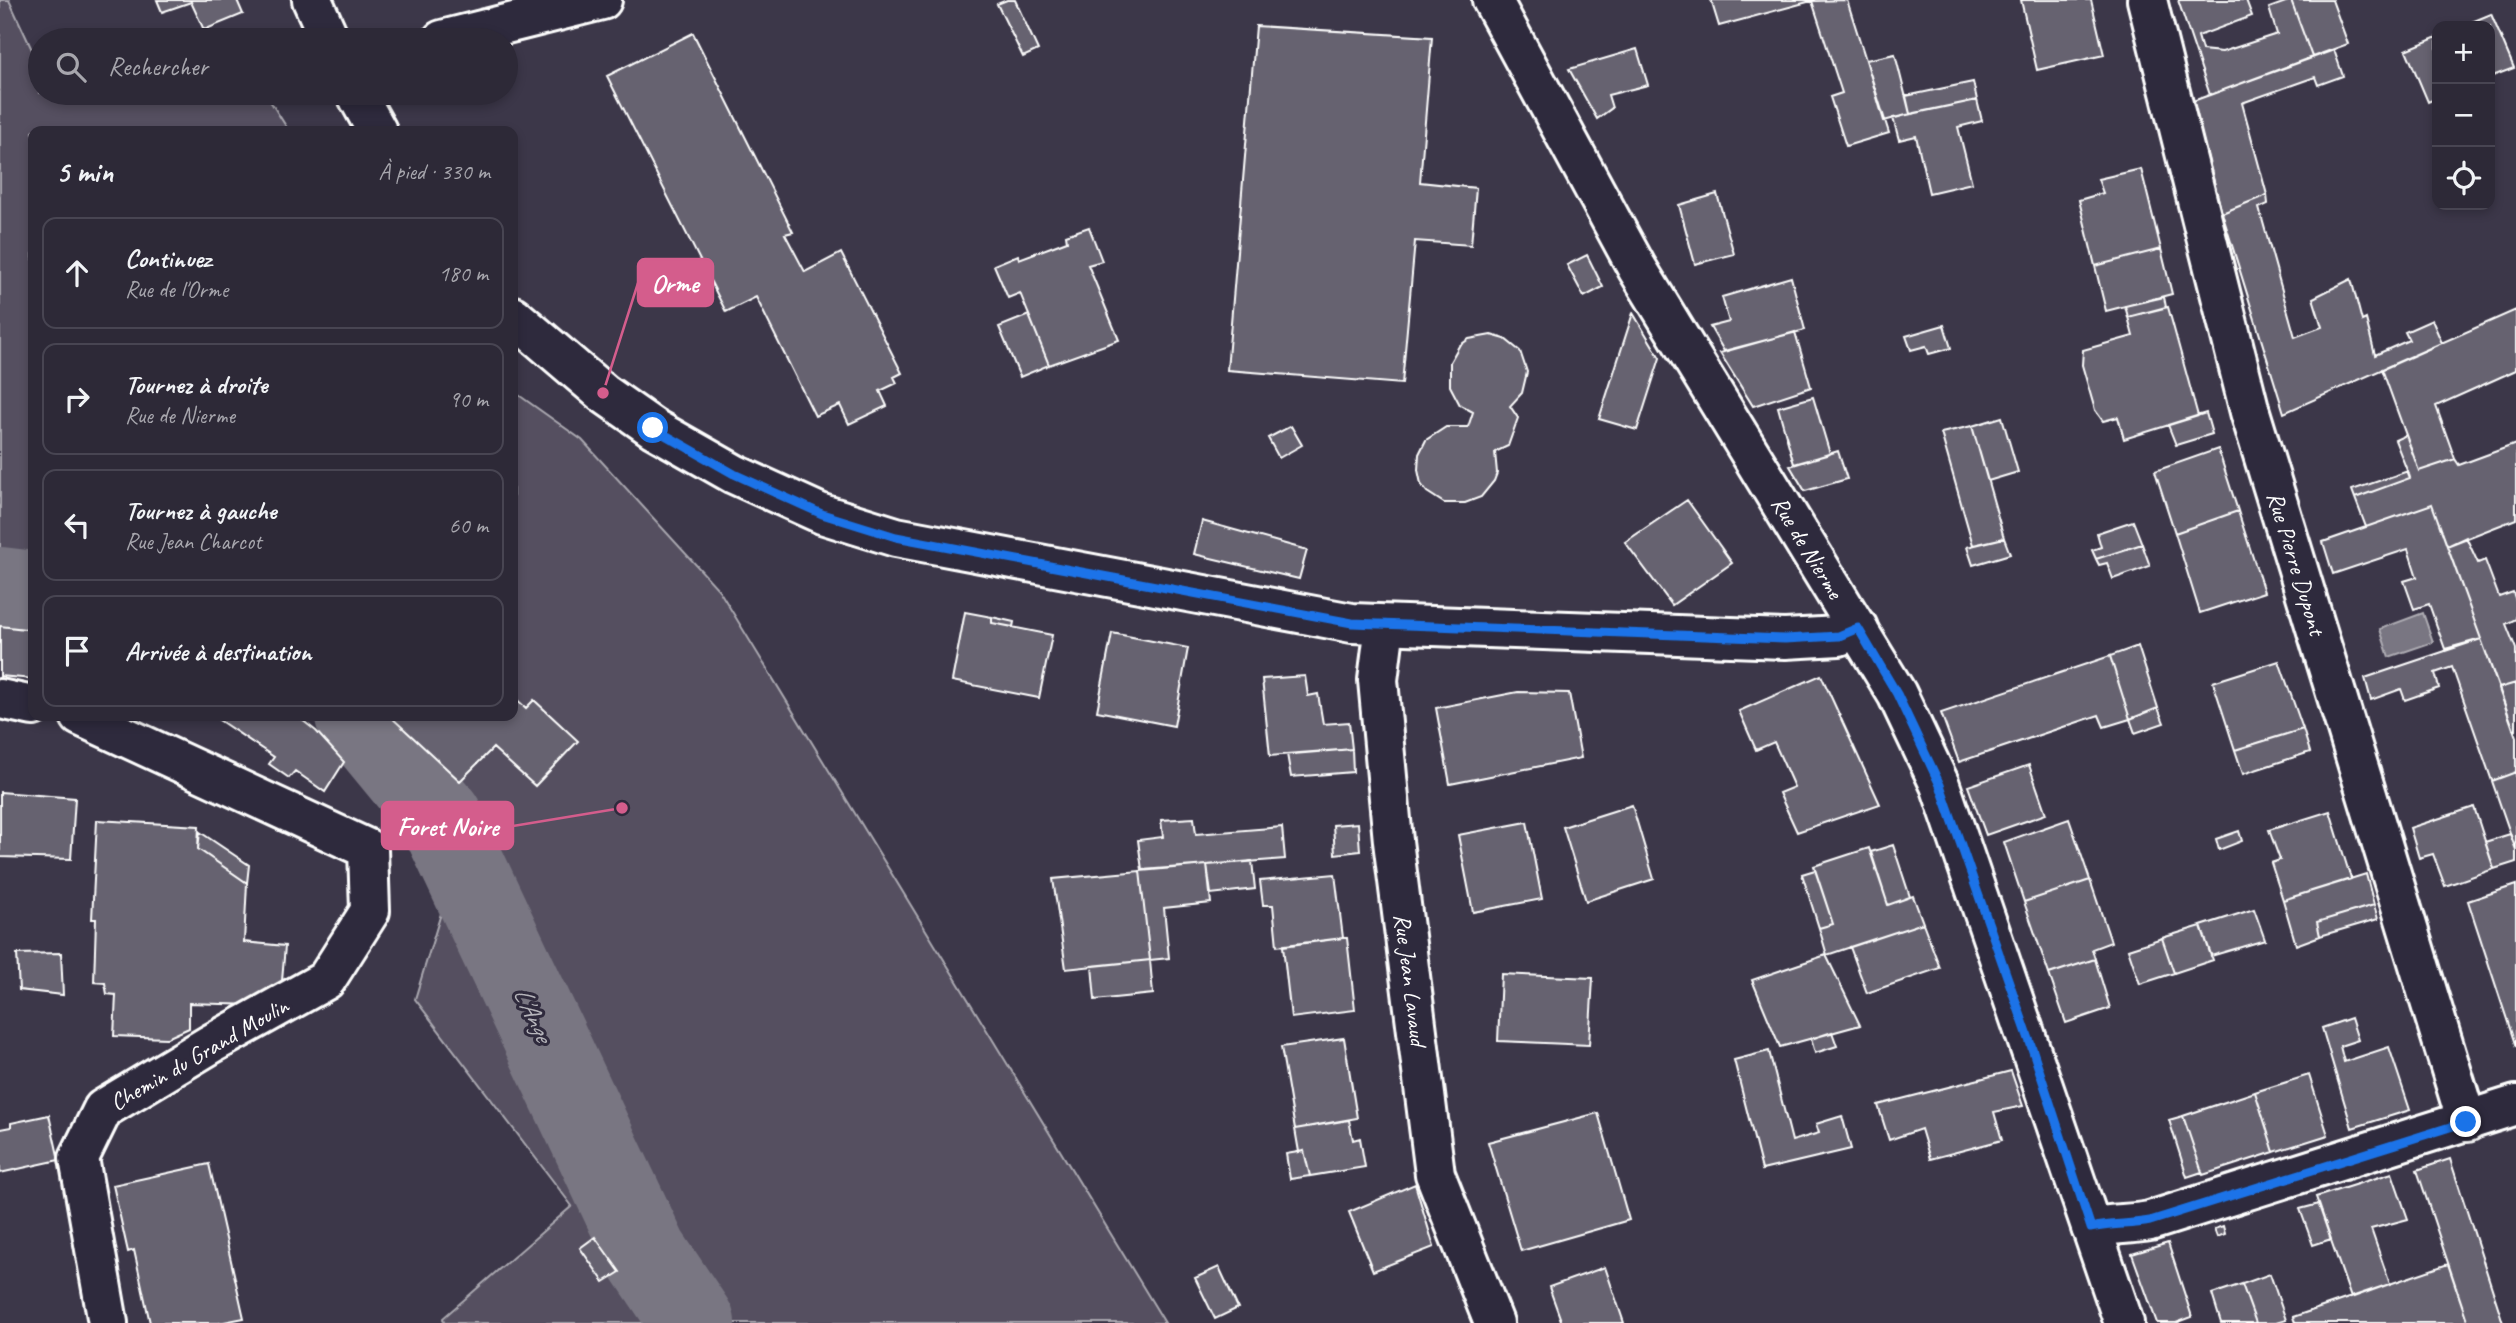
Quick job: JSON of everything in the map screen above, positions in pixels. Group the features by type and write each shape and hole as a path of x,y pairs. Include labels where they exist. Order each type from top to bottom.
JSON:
{"street":[{"path":"312,0 325,28"},
{"path":"490,28 602,0"},
{"name":"Rue de Nierme","path":"1492,0 1637,268 1897,694 1940,785 2124,1323"},
{"name":"Rue Pierre Dupont","path":"2147,0 2250,412 2466,1122"},
{"path":"363,105 374,126"},
{"path":"518,320 603,393 653,428 734,474 822,514 896,537 1352,623 1785,639 1839,636 1858,628"},
{"name":"Rue Jean Lavaud","path":"1385,625 1378,680 1393,841 1434,1174 1494,1323"},
{"path":"0,699 28,705"},
{"name":"Chemin du Grand Moulin","path":"90,721 368,849 370,911 327,980 211,1044 103,1109 79,1158 108,1323"},
{"path":"2091,1228 2112,1223 2134,1224 2150,1221 2516,1105"}],"shaded area":[{"path":"0,0 9,0 28,41 28,105 273,105 286,126 28,126 28,611 0,607"},
{"path":"518,395 582,440 719,590 1165,1323 444,1323 443,1318 572,1206 415,999 445,900 342,721 518,721"},
{"path":"2423,613 2433,642 2389,657 2380,629"}],"building":[{"path":"157,0 237,0 243,14 203,28 191,2 162,12"},
{"path":"1015,0 1038,50 1023,57 997,4"},
{"path":"1711,0 1815,0 1719,26"},
{"path":"1847,0 1889,133 1846,146 1830,97 1842,93 1812,1"},
{"path":"2021,0 2091,0 2104,55 2037,70"},
{"path":"2178,0 2246,0 2252,16 2198,36 2202,50 2222,52 2277,34 2269,8 2291,0 2312,57 2210,95"},
{"path":"2291,0 2332,0 2348,44 2312,57"},
{"path":"2491,14 2494,21 2474,21"},
{"path":"2495,23 2514,68 2495,75"},
{"path":"1256,26 1432,37 1420,182 1476,188 1471,245 1415,241 1402,384 1227,370"},
{"path":"693,33 793,232 785,234 805,272 841,253 902,373 894,377 897,383 880,391 887,406 849,424 840,405 815,416 756,297 726,312 607,76"},
{"path":"2432,39 2432,100 2428,102 2406,50"},
{"path":"1637,49 1648,85 1608,95 1612,108 1597,119 1569,69"},
{"path":"2334,50 2343,76 2318,85 2315,77 2242,103 2267,195 2222,213 2193,101"},
{"path":"1895,54 1910,114 1884,121 1866,60"},
{"path":"1973,82 1977,100 1910,114 1906,96"},
{"path":"1977,100 1982,121 1958,127 1972,183 1929,193 1916,136 1899,140 1893,118"},
{"path":"2141,169 2161,249 2095,266 2079,200 2103,193 2098,179"},
{"path":"1717,194 1734,254 1695,264 1679,205"},
{"path":"2267,195 2268,204 2259,208 2295,337 2322,327 2313,298 2351,279 2362,321 2366,319 2375,355 2409,340 2405,332 2432,320 2442,343 2284,413 2222,213"},
{"path":"1089,227 1102,261 1088,265 1119,340 1049,365 1020,293 1008,298 994,265 1018,255 1019,259 1067,241 1066,235"},
{"path":"2161,249 2172,294 2106,311 2095,266"},
{"path":"1587,255 1603,287 1584,297 1567,265"},
{"path":"1791,277 1805,330 1724,351 1710,327 1729,322 1722,297"},
{"path":"2164,297 2166,307 2128,317 2125,306"},
{"path":"2168,307 2198,416 2124,439 2118,417 2103,421 2095,410 2082,365 2083,350 2133,336 2128,317"},
{"path":"2516,310 2516,370 2436,406 2455,459 2419,471 2382,369"},
{"path":"1633,313 1660,358 1637,430 1599,419"},
{"path":"1029,315 1049,365 1020,377 999,327"},
{"path":"1944,325 1951,348 1929,354 1926,346 1911,350 1906,336"},
{"path":"1795,332 1811,387 1753,406 1720,353"},
{"path":"1491,335 1505,339 1520,351 1527,372 1522,393 1510,406 1518,418 1508,446 1495,452 1497,473 1481,497 1465,503 1444,503 1427,492 1421,484 1419,454 1426,440 1446,427 1468,427 1473,412 1460,405 1450,386 1450,362 1459,346 1469,339"},
{"path":"1813,397 1830,454 1794,464 1778,407"},
{"path":"2206,413 2212,434 2176,445 2168,425"},
{"path":"2002,417 2018,472 1988,481 1972,426"},
{"path":"1291,426 1302,445 1279,458 1268,438"},
{"path":"1972,426 2004,538 1973,545 1941,433"},
{"path":"2406,435 2419,471 2455,459 2459,465 2516,444 2516,519 2447,546 2432,504 2366,527 2355,498 2410,478 2395,440"},
{"path":"2218,449 2238,511 2175,533 2155,471"},
{"path":"1838,451 1847,479 1805,491 1790,466"},
{"path":"2408,471 2410,478 2355,498 2352,490"},
{"path":"1687,500 1732,563 1672,605 1625,542"},
{"path":"2432,504 2481,639 2445,649 2429,604 2414,609 2404,581 2417,577 2408,549 2333,574 2323,542"},
{"path":"2238,511 2264,592 2200,613 2175,533"},
{"path":"1202,521 1307,550 1299,579 1194,554"},
{"path":"2133,521 2142,544 2096,559 2092,550 2101,547 2097,533"},
{"path":"2466,537 2478,563 2485,560 2499,597 2513,592 2516,601 2516,619 2506,624 2516,649 2516,683 2499,688 2447,546"},
{"path":"2004,538 2010,554 1973,565 1967,547"},
{"path":"2142,544 2150,566 2113,579 2107,563 2099,565 2096,559"},
{"path":"965,612 992,617 992,623 1052,635 1039,698 952,681"},
{"path":"992,617 1014,622 1013,627 992,623"},
{"path":"0,626 28,629 28,679 0,676"},
{"path":"1112,633 1188,648 1174,726 1097,711"},
{"path":"2481,639 2516,737 2516,772 2492,781 2452,667 2435,673 2439,688 2405,700 2401,689 2371,700 2365,678"},
{"path":"2138,646 2158,708 2130,719 2110,656"},
{"path":"2110,656 2130,719 2104,727 2099,715 1959,762 1941,713"},
{"path":"2279,661 2303,729 2235,750 2213,682"},
{"path":"1821,675 1880,804 1797,832 1779,793 1794,787 1774,742 1756,750 1739,711"},
{"path":"1305,676 1308,696 1318,694 1323,724 1349,722 1352,749 1270,756 1262,679"},
{"path":"2516,683 2516,730 2514,730 2499,688"},
{"path":"1518,692 1569,693 1581,758 1450,784 1436,708"},
{"path":"534,700 578,741 535,786 493,748 460,781 395,721 518,721 518,701 526,708"},
{"path":"2158,708 2164,723 2135,733 2130,719"},
{"path":"220,721 303,721 344,762 325,792 295,771 289,778 269,764 274,757"},
{"path":"2303,729 2310,752 2243,774 2235,750"},
{"path":"1352,749 1353,772 1291,777 1287,754"},
{"path":"2029,765 2046,814 1986,835 1968,786"},
{"path":"2516,772 2516,850 2492,781"},
{"path":"0,792 75,798 71,859 0,857"},
{"path":"1632,805 1654,879 1586,901 1563,827"},
{"path":"2474,807 2494,869 2445,886 2433,854 2419,858 2410,828"},
{"path":"2330,811 2351,879 2283,900 2271,863 2280,860 2269,830"},
{"path":"1194,818 1196,834 1282,827 1285,859 1142,870 1138,840 1163,837 1161,820"},
{"path":"2069,819 2090,880 2024,902 2004,842"},
{"path":"97,820 199,826 198,849 247,883 244,942 285,946 282,981 254,1005 189,1003 189,1028 167,1038 114,1036 116,995 107,994 105,983 94,982 96,919 92,919"},
{"path":"1527,822 1542,899 1473,912 1458,835"},
{"path":"1358,823 1360,851 1335,854 1333,825"},
{"path":"2239,831 2242,841 2219,850 2216,839"},
{"path":"200,832 249,865 247,883 198,849"},
{"path":"2510,834 2516,850 2516,862 2494,869 2485,842"},
{"path":"1893,845 1910,897 1888,905 1871,852"},
{"path":"1869,848 1888,905 1913,896 1923,923 1827,955 1819,928 1833,924 1814,866"},
{"path":"1252,861 1255,889 1211,894 1207,865"},
{"path":"1207,865 1211,903 1164,908 1169,958 1150,960 1140,871"},
{"path":"1815,870 1833,924 1819,928 1802,874"},
{"path":"1140,871 1150,960 1066,969 1053,879"},
{"path":"1335,874 1343,938 1277,946 1273,905 1263,905 1260,881"},
{"path":"2366,874 2374,905 2317,922 2320,936 2296,945 2283,900"},
{"path":"2090,880 2111,942 2092,949 2095,959 2049,974 2024,902"},
{"path":"2516,885 2516,1047 2468,901"},
{"path":"2374,905 2378,919 2320,936 2317,922"},
{"path":"2254,909 2265,940 2211,956 2201,926"},
{"path":"1923,923 1940,968 1867,993 1850,947"},
{"path":"2201,926 2213,960 2174,973 2162,938"},
{"path":"1347,938 1355,1010 1291,1018 1283,946"},
{"path":"2162,938 2174,973 2140,984 2128,949"},
{"path":"61,953 63,995 19,990 17,954"},
{"path":"1826,955 1860,1025 1780,1047 1752,980"},
{"path":"2095,959 2110,1008 2066,1023 2049,974"},
{"path":"1150,960 1153,994 1095,1000 1092,966"},
{"path":"1501,974 1593,978 1589,1045 1498,1041"},
{"path":"2351,1018 2358,1040 2340,1046 2344,1062 2389,1047 2410,1110 2352,1128 2322,1028"},
{"path":"1832,1032 1837,1046 1815,1053 1811,1039"},
{"path":"1344,1038 1357,1118 1295,1129 1281,1047"},
{"path":"1769,1051 1792,1141 1819,1133 1816,1124 1842,1116 1851,1149 1762,1170 1734,1060"},
{"path":"2011,1071 2023,1106 1994,1112 2002,1140 1930,1159 1921,1129 1889,1140 1878,1105"},
{"path":"2309,1075 2328,1135 2274,1152 2255,1092"},
{"path":"2255,1092 2274,1152 2203,1175 2183,1116"},
{"path":"1598,1113 1629,1220 1521,1251 1488,1142"},
{"path":"49,1115 59,1160 0,1173 0,1129 11,1127 11,1123"},
{"path":"2183,1116 2202,1172 2187,1177 2169,1120"},
{"path":"1349,1120 1353,1140 1360,1138 1365,1167 1310,1176 1304,1151 1299,1152 1295,1129"},
{"path":"1304,1151 1310,1176 1290,1179 1286,1154"},
{"path":"2450,1159 2503,1323 2468,1323 2417,1170"},
{"path":"209,1164 244,1318 219,1323 150,1323 134,1250 128,1252 113,1185"},
{"path":"2392,1173 2408,1219 2371,1229 2390,1284 2351,1298 2316,1197"},
{"path":"1415,1184 1434,1247 1373,1271 1349,1212"},
{"path":"2319,1204 2331,1239 2313,1245 2300,1209"},
{"path":"2223,1226 2225,1234 2217,1237 2214,1229"},
{"path":"595,1237 620,1272 604,1282 580,1248"},
{"path":"2168,1243 2192,1317 2176,1323 2157,1323 2132,1254"},
{"path":"2448,1264 2468,1323 2295,1323 2293,1317"},
{"path":"1219,1267 1238,1308 1215,1319 1195,1278"},
{"path":"1605,1267 1624,1323 1562,1323 1549,1287"},
{"path":"2270,1274 2286,1320 2256,1323 2242,1284"},
{"path":"2242,1284 2256,1323 2221,1323 2212,1294"}],"waterway":[{"name":"L'Ange","path":"0,589 28,592"},
{"name":"L'Ange","path":"361,721 441,818 646,1253 693,1323"}],"place":[{"name":"Orme","path":"603,393"},
{"name":"Foret Noire","path":"622,808"}],"route":[{"path":"653,428 734,474 822,514 896,537 1352,623 1785,639 1839,636 1858,628 1897,694 1940,785 2030,1042 2091,1228 2112,1223 2134,1224 2150,1221 2466,1122"}]}
